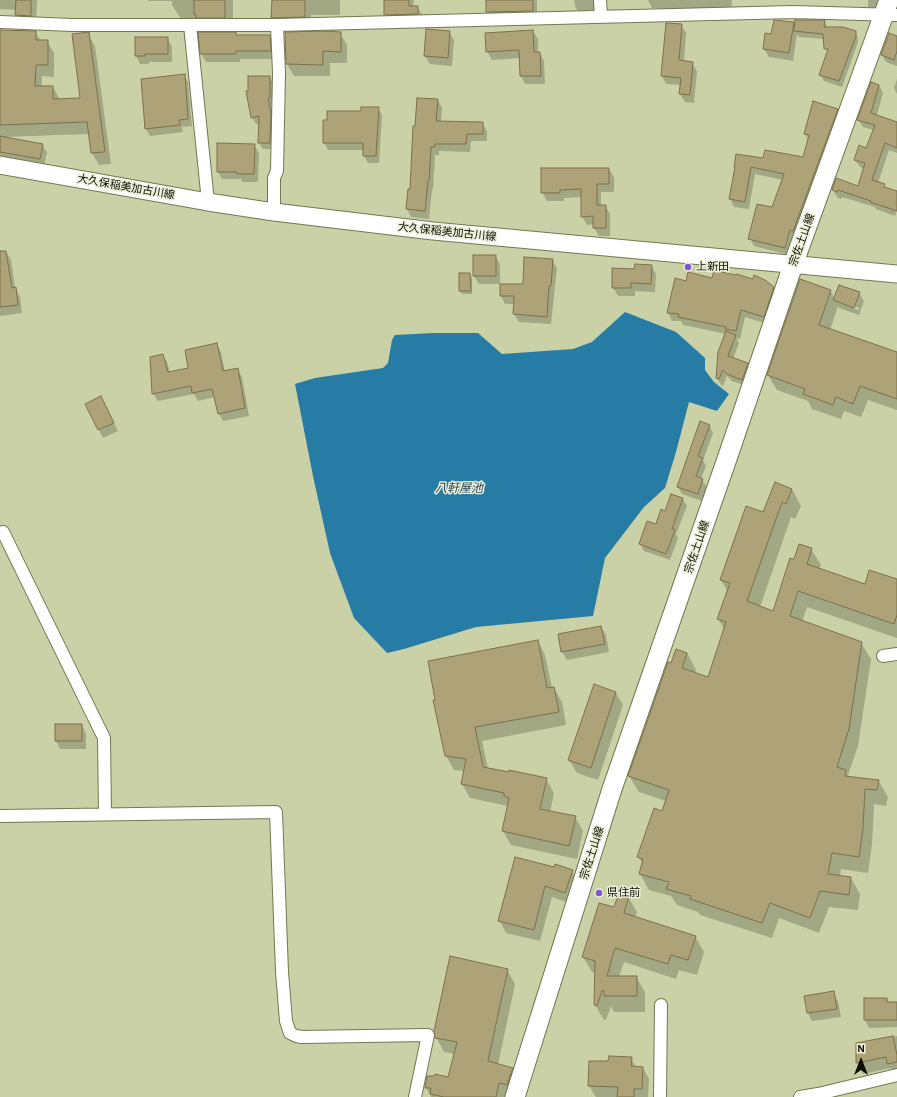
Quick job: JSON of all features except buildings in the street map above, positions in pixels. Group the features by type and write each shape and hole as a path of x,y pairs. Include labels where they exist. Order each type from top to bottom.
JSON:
{"main road":[{"name":"宗佐土山線","path":"515,1097 612,789 732,446 793,265 890,10"},
{"name":"大久保稲美加古川線","path":"0,165 208,202 274,212 433,231 610,246 897,274"}],"street":[{"path":"600,0 601,17"},
{"path":"0,22 72,25 277,25 890,10"},
{"path":"190,25 208,202"},
{"path":"274,212 274,178 277,171 280,73 277,25"},
{"path":"1,530 104,738 106,814"},
{"path":"883,656 897,654"},
{"path":"0,816 276,812 282,972 286,1021 290,1033 296,1036 428,1035 415,1097"},
{"path":"660,1097 661,1005"},
{"path":"800,1097 897,1075"}],"water":[{"name":"八軒屋池","path":"625,312 676,332 705,358 705,370 714,382 729,394 717,411 689,402 665,488 644,507 605,558 593,616 476,627 387,653 354,618 330,553 295,384 315,378 383,368 388,363 392,340 395,335 478,333 502,354 573,349 592,342"}],"place":[{"name":"上新田","path":"688,267"},
{"name":"県住前","path":"599,893"}]}
